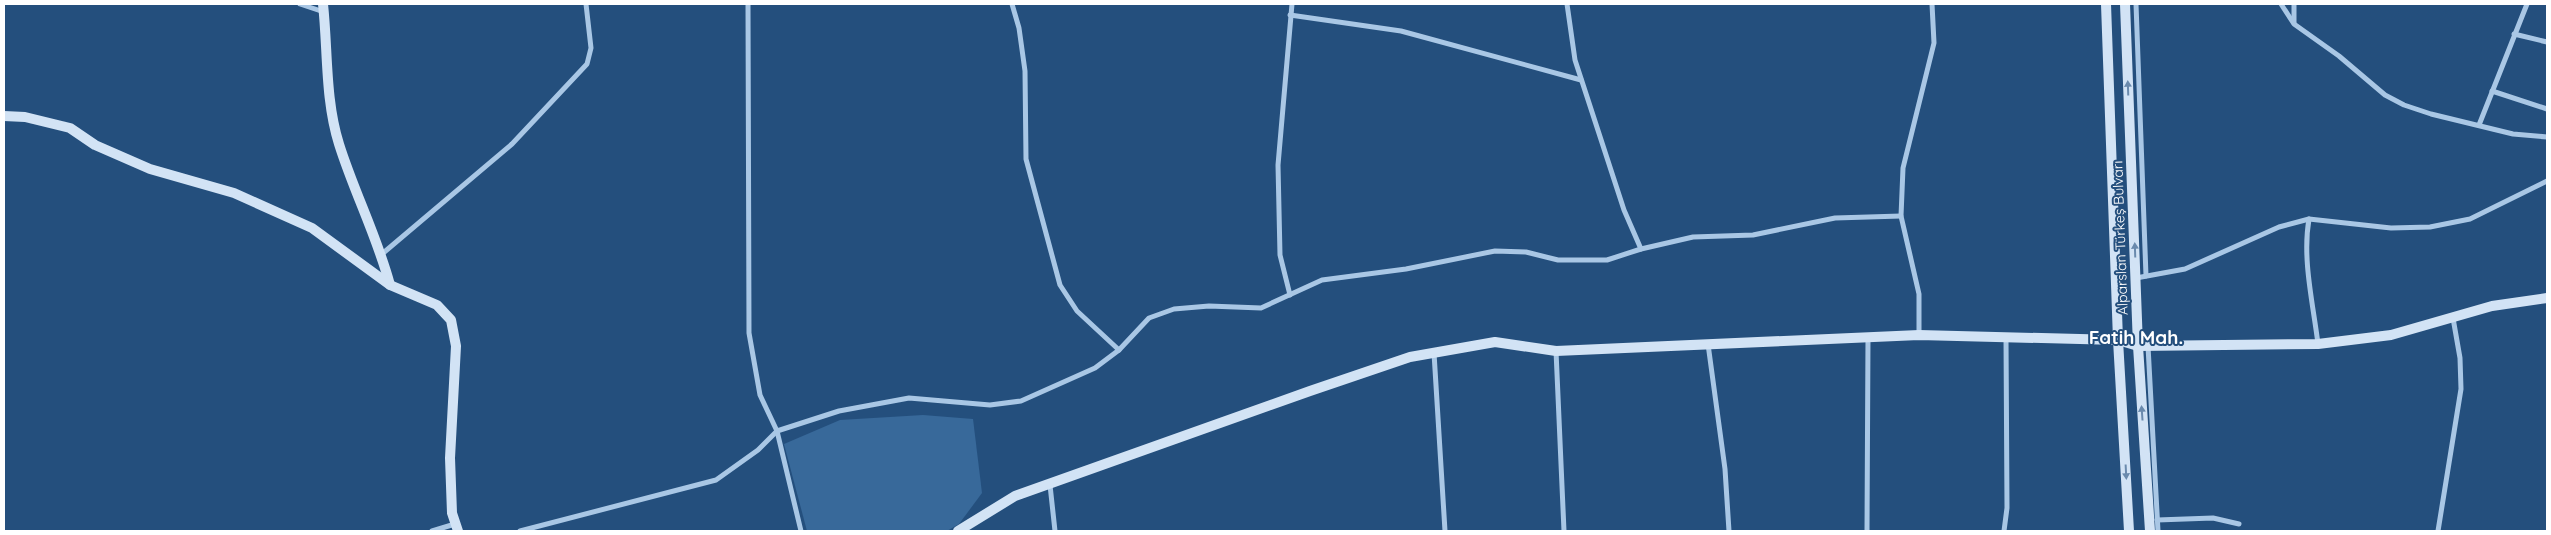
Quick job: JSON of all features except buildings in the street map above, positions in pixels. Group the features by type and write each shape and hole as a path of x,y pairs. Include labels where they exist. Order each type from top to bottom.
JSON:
{"street":[{"path":"300,4 324,8 331,100 338,143 382,254 390,285"},
{"path":"382,254 512,144 587,64 591,48 586,4"},
{"path":"748,4 749,333 760,395 777,431 801,531"},
{"path":"1012,4 1025,71 1026,159 1060,285 1076,311 1119,350"},
{"path":"1290,294 1280,255 1278,165 1292,4"},
{"path":"1567,4 1575,60 1581,80 1624,210 1641,249"},
{"path":"1919,334 1918,294 1901,216 1903,168 1934,43 1932,4"},
{"name":"Alparslan Türkeş Bulvarı","path":"2106,4 2118,340 2130,531"},
{"name":"Alparslan Türkeş Bulvarı","path":"2125,4 2141,277 2150,531"},
{"path":"2136,4 2141,277 2185,269 2279,227 2309,219 2391,228 2430,227 2470,219 2547,181"},
{"path":"2281,4 2294,24 2339,56 2385,95 2431,114 2513,134 2547,137"},
{"path":"2294,4 2294,24"},
{"path":"2479,125 2527,4"},
{"path":"1290,15 1402,31 1581,80"},
{"path":"2514,34 2547,42"},
{"path":"2492,91 2547,109"},
{"path":"4,116 25,117 70,128 95,144 150,169 234,193 312,228 390,285 437,306 451,320 456,346 450,458 452,513 456,527 432,531"},
{"path":"520,531 716,480 758,450 777,431 839,411 909,398 990,405 1021,401 1095,368 1119,350 1148,318 1174,309 1209,306 1261,308 1322,280 1406,269 1495,251 1526,252 1558,260 1607,260 1641,249 1693,237 1753,235 1835,218 1901,216"},
{"path":"2309,219 2306,236 2318,344"},
{"path":"958,531 1015,496 1355,376 1410,357 1495,342 1556,351 1708,343 1868,338 1919,334 2118,340 2143,346 2318,344 2391,335 2492,306 2547,298"},
{"path":"2438,531 2461,389 2460,358 2453,318"},
{"path":"1867,531 1868,338"},
{"path":"2004,531 2007,508 2006,338"},
{"path":"1708,343 1725,469 1729,531"},
{"path":"2143,346 2158,531"},
{"path":"1556,351 1564,531"},
{"path":"1434,353 1445,531"},
{"path":"1050,484 1055,531"},
{"path":"2157,520 2213,518 2240,524"}],"shaded area":[{"path":"923,415 973,419 982,493 959,524 947,531 807,531 784,444 840,420"}],"district":[{"name":"Fatih Mah.","path":"2136,337"}]}
